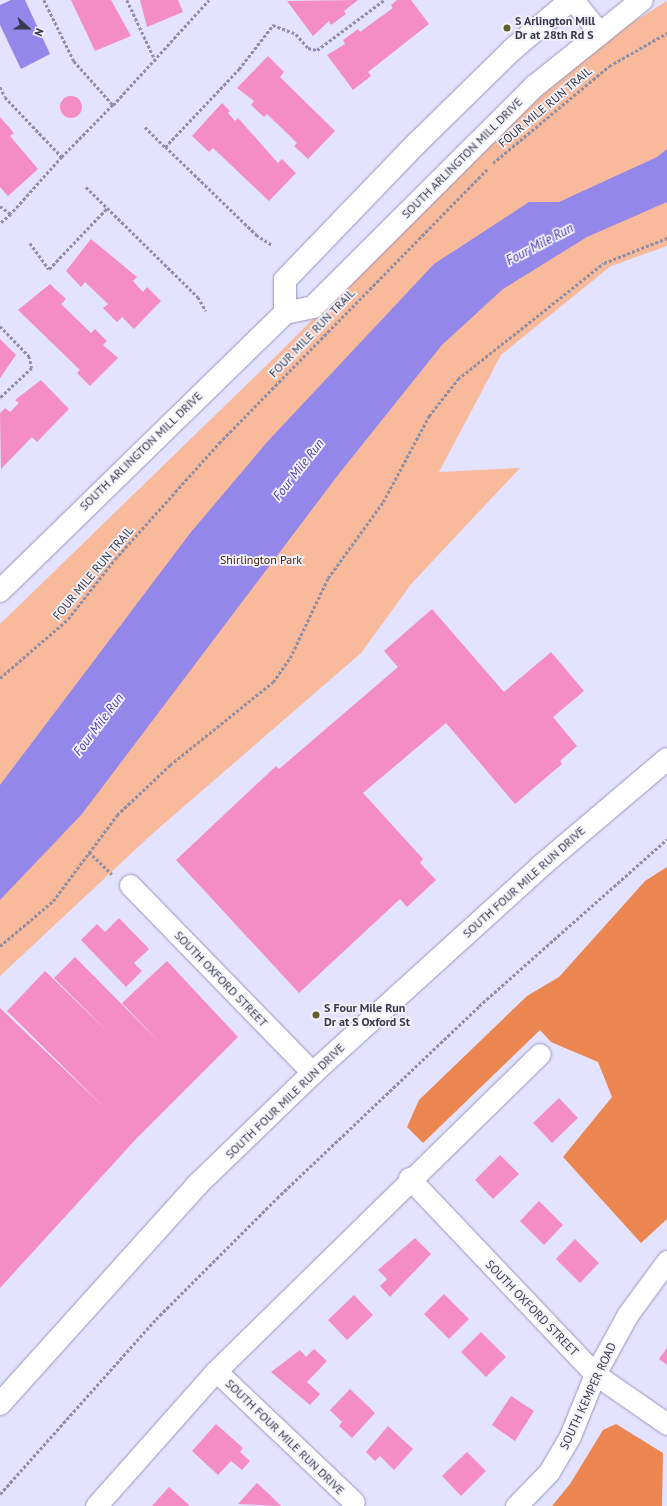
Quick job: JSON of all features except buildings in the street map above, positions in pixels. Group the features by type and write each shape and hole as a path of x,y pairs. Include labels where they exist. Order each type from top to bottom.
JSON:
{"street":[{"path":"285,313 285,280 423,138 513,49 572,0 599,32"},
{"name":"SOUTH ARLINGTON MILL DRIVE","path":"0,591 285,313 314,307 535,86 599,32 642,0"},
{"name":"SOUTH FOUR MILE RUN DRIVE","path":"0,1404 197,1185 313,1073 541,866 667,759"},
{"name":"SOUTH OXFORD STREET","path":"130,885 313,1073"},
{"name":"SOUTH FOUR MILE RUN DRIVE","path":"96,1506 216,1371 409,1178 540,1054"},
{"name":"SOUTH OXFORD STREET","path":"409,1178 595,1374 667,1424"},
{"name":"SOUTH KEMPER ROAD","path":"516,1506 552,1466 570,1436 595,1374 628,1314 667,1261"},
{"name":"SOUTH FOUR MILE RUN DRIVE","path":"216,1371 354,1502"}],"path":[{"path":"44,0 74,62 113,105"},
{"path":"127,0 156,62"},
{"path":"0,224 11,214 62,157 156,62 209,0"},
{"path":"165,146 239,69 273,25 296,34 308,48 317,50 384,0"},
{"name":"FOUR MILE RUN TRAIL","path":"0,678 68,619 115,559 219,443 494,162 609,66 667,32"},
{"path":"0,86 5,97 62,157"},
{"path":"145,127 257,236 271,245"},
{"path":"86,187 198,297 206,312"},
{"path":"0,206 11,214"},
{"path":"30,243 49,269 107,208"},
{"path":"0,946 53,901 117,815 170,765 273,682 290,658 328,578 382,502 429,416 458,379 604,263 667,238"},
{"path":"0,326 29,356 32,368 0,398"},
{"path":"0,1494 156,1319 277,1198 479,1006 667,839"},
{"path":"89,852 112,875 130,885"}],"green space":[{"name":"Shirlington Park","path":"667,1 667,246 611,266 501,355 439,472 520,468 412,583 361,653 151,835 0,976 0,624 275,357 540,92 620,30"}],"shaded area":[{"path":"667,867 667,1219 641,1243 563,1157 612,1097 598,1062 551,1042 540,1030 423,1143 407,1127 419,1100 527,996 559,977 645,881"},
{"path":"616,1424 663,1453 662,1506 552,1506 570,1484 603,1430"}],"water":[{"path":"11,0 25,0 50,54 21,69 0,25 0,5"},
{"name":"Four Mile Run","path":"667,149 667,202 587,237 503,289 442,345 338,475 82,814 0,900 0,785 191,532 268,441 434,264 529,202 559,202 657,157"}],"place":[{"name":"S Arlington Mill Dr at 28th Rd S","path":"507,28"},
{"name":"S Four Mile Run Dr at S Oxford St","path":"316,1015"}]}
